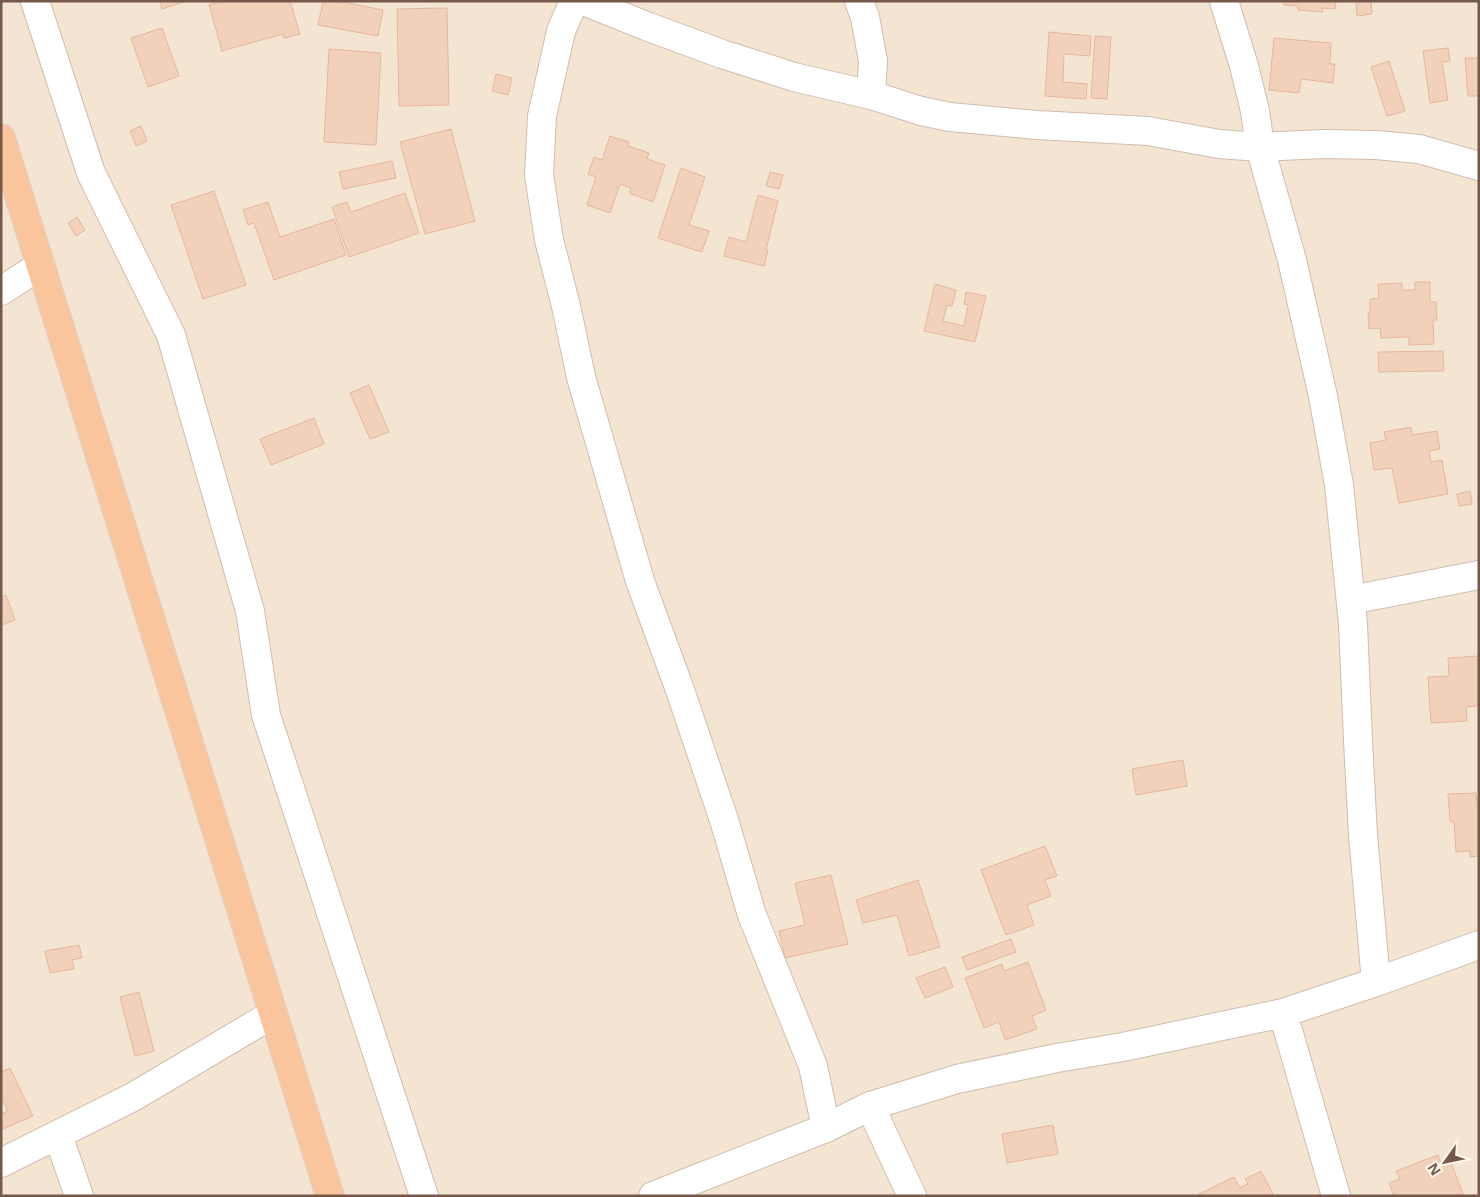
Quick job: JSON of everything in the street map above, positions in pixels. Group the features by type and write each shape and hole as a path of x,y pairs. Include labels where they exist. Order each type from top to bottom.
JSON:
{"highway":[{"path":"1,138 330,1196"}],"street":[{"path":"35,1 91,173 171,335 250,611 266,716 424,1196"},
{"path":"574,1 561,31 542,116 539,175 549,240 582,377 640,582 680,690 720,810 752,916 813,1066 826,1128"},
{"path":"584,1 722,54 794,76 921,111 950,117 1037,125 1148,131 1219,144 1260,147 1324,144 1410,148 1479,166"},
{"path":"859,1 865,18 872,60 871,96"},
{"path":"1224,1 1246,75 1260,147 1292,260 1323,396 1339,485 1354,624 1363,835 1376,982"},
{"path":"1,291 40,265"},
{"path":"1351,600 1479,575"},
{"path":"653,1196 826,1128 870,1106 957,1079 1056,1058 1123,1047 1283,1013 1479,945"},
{"path":"1283,1013 1336,1196"},
{"path":"1,1163 133,1097 273,1014"},
{"path":"870,1106 912,1196"},
{"path":"58,1135 79,1196"}],"shaded area":[{"path":"1,1 1479,1 1479,1196 1,1196"}],"building":[{"path":"160,1 183,1 184,2 162,9"},
{"path":"222,1 290,1 300,34 284,38 283,34 222,51 209,5"},
{"path":"323,1 338,1 383,10 378,36 318,25"},
{"path":"1284,1 1336,1 1335,9 1322,8 1323,12 1298,10 1298,6 1284,5"},
{"path":"1356,1 1371,1 1372,14 1357,16"},
{"path":"447,8 449,105 399,106 397,9"},
{"path":"162,28 179,76 148,87 131,38"},
{"path":"1049,32 1091,36 1090,56 1064,54 1063,82 1087,84 1086,99 1045,96"},
{"path":"1095,36 1111,37 1107,99 1091,98"},
{"path":"1274,38 1331,43 1330,64 1335,64 1333,83 1301,79 1299,93 1269,90"},
{"path":"1448,48 1450,61 1442,62 1448,100 1430,103 1423,51"},
{"path":"329,49 381,53 376,145 324,142"},
{"path":"1465,58 1479,58 1479,96 1468,96"},
{"path":"1389,61 1405,111 1387,116 1371,67"},
{"path":"496,74 512,78 508,95 492,91"},
{"path":"141,126 147,141 136,146 130,131"},
{"path":"451,129 475,221 425,234 400,142"},
{"path":"610,136 629,142 628,146 649,153 647,159 665,165 653,202 629,193 631,188 620,184 610,213 587,205 596,177 588,174 594,157 602,160"},
{"path":"392,161 396,178 343,189 339,172"},
{"path":"681,168 705,177 689,225 709,231 702,252 658,238"},
{"path":"770,172 783,175 779,189 766,186"},
{"path":"214,191 246,285 203,299 171,205"},
{"path":"405,193 419,233 349,257 332,207 347,202 351,212"},
{"path":"758,195 778,201 764,266 724,256 729,237 746,242"},
{"path":"268,202 280,237 334,219 346,255 274,280 254,223 248,225 243,210"},
{"path":"77,217 85,230 76,236 68,223"},
{"path":"1415,282 1430,282 1430,302 1436,302 1437,320 1433,320 1434,344 1409,345 1409,337 1381,338 1380,328 1369,329 1368,313 1370,313 1370,299 1379,298 1378,284 1402,283 1402,290 1415,290"},
{"path":"935,284 956,290 952,306 947,305 943,321 964,326 968,305 964,304 966,292 986,296 975,342 924,331"},
{"path":"1443,351 1444,371 1379,372 1378,352"},
{"path":"369,385 389,432 370,439 350,393"},
{"path":"314,418 324,444 271,465 260,439"},
{"path":"1411,427 1412,435 1437,431 1440,449 1429,451 1431,462 1442,460 1448,494 1399,503 1392,468 1374,470 1370,443 1386,440 1384,432"},
{"path":"1470,491 1472,504 1459,506 1457,494"},
{"path":"6,595 15,620 1,625 1,597"},
{"path":"1479,656 1479,706 1466,707 1467,721 1431,723 1428,677 1449,676 1448,658"},
{"path":"1183,760 1187,786 1136,795 1132,769"},
{"path":"1476,793 1477,807 1479,807 1479,856 1470,857 1470,851 1456,852 1454,822 1450,821 1448,794"},
{"path":"1045,846 1057,876 1045,880 1051,896 1027,905 1034,925 1006,935 981,870"},
{"path":"831,875 848,944 785,958 779,931 805,925 795,883"},
{"path":"918,880 940,947 909,956 897,915 863,923 856,900"},
{"path":"1011,939 1016,952 967,970 962,957"},
{"path":"79,945 82,958 72,960 74,969 50,973 45,951"},
{"path":"1028,962 1046,1010 1032,1016 1037,1029 1005,1040 999,1022 984,1028 965,978 1002,964 1004,971"},
{"path":"945,967 953,987 925,998 916,978"},
{"path":"139,992 154,1051 135,1056 120,997"},
{"path":"10,1068 33,1116 1,1130 1,1114 8,1111 1,1097 1,1072"},
{"path":"1053,1125 1058,1154 1007,1163 1002,1134"},
{"path":"1438,1155 1441,1164 1450,1160 1464,1196 1394,1196 1389,1183 1400,1179 1396,1171"},
{"path":"1261,1171 1274,1196 1199,1196 1199,1194 1234,1177 1240,1188 1248,1184 1245,1179"}]}
